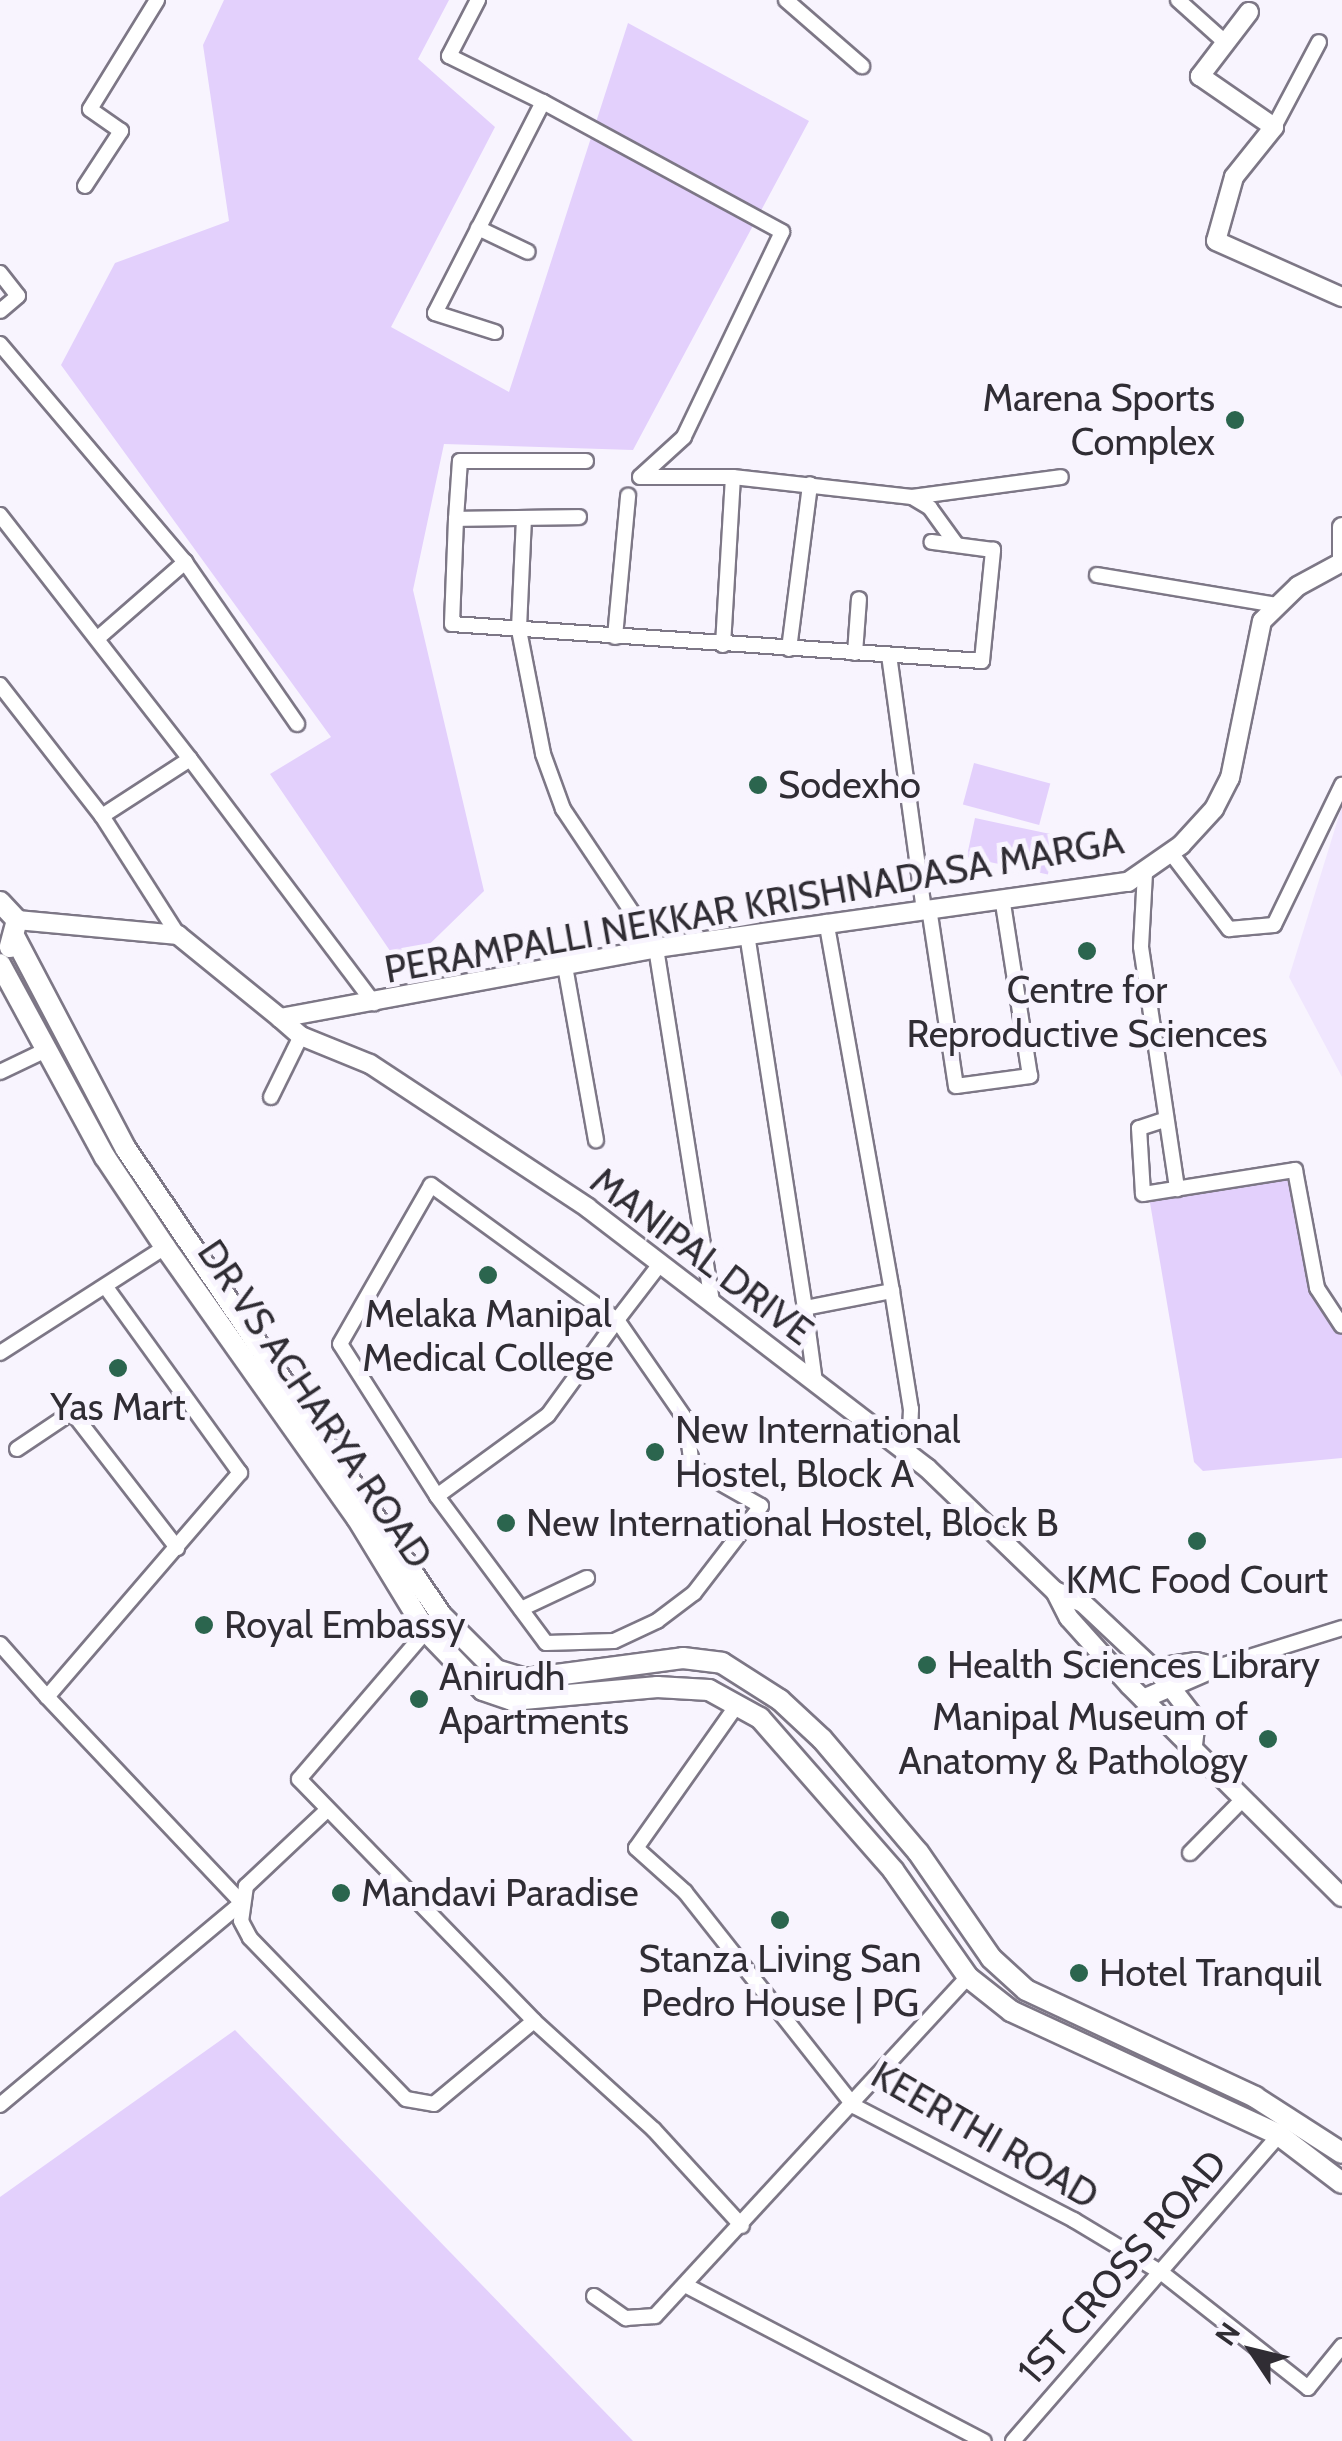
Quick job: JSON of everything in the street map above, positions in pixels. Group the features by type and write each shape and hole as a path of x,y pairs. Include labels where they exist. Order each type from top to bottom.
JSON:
{"main road":[{"name":"DR VS ACHARYA ROAD","path":"0,902 11,937 126,1149 366,1514 426,1631 484,1690 512,1700 657,1687 708,1690 774,1726 894,1870 968,1977 1011,2012 1279,2135 1342,2183"},
{"name":"DR VS ACHARYA ROAD","path":"0,964 105,1157 165,1247 441,1615 496,1670 526,1679 683,1658 722,1663 780,1700 822,1739 918,1852 991,1958 1026,1990 1172,2062 1255,2097 1342,2153"},
{"path":"894,1870 918,1852"},
{"path":"1164,2084 1172,2062"}],"street":[{"path":"84,186 121,131 90,108 157,0"},
{"path":"478,0 449,56 543,102 782,232 684,438 640,477 733,477 912,497 1061,477"},
{"path":"786,0 862,66"},
{"path":"1178,0 1226,42"},
{"path":"1249,12 1200,76 1274,127"},
{"path":"1320,42 1274,127 1234,177 1216,241 1342,297"},
{"path":"495,332 435,313 543,102"},
{"path":"478,228 528,252"},
{"path":"0,272 18,296 0,311"},
{"path":"0,344 185,562 298,724"},
{"path":"586,462 460,461 452,624 982,661 993,550 932,542"},
{"path":"723,645 733,477"},
{"path":"789,649 810,484"},
{"path":"615,637 628,496"},
{"path":"912,497 930,508 956,544"},
{"path":"0,514 374,1003"},
{"path":"456,519 580,517"},
{"path":"524,518 519,630 543,754 563,809 656,948 712,1303"},
{"path":"1097,574 1276,605 1342,562 1342,527"},
{"path":"98,638 185,562"},
{"path":"854,653 859,599"},
{"name":"PERAMPALLI NEKKAR KRISHNADASA MARGA","path":"280,1018 656,948 1128,882 1171,853 1214,809 1230,778 1262,621 1276,605"},
{"path":"889,655 956,1086 1030,1076 1002,898"},
{"path":"0,685 102,816 178,935 280,1018"},
{"path":"102,816 190,760"},
{"path":"1171,853 1229,929 1274,925 1342,786"},
{"path":"1145,872 1141,947 1177,1189"},
{"path":"826,922 911,1410 909,1454"},
{"path":"11,937 84,926 178,935"},
{"path":"746,934 815,1382"},
{"path":"564,966 596,1140"},
{"name":"MANIPAL DRIVE","path":"280,1018 301,1036 370,1064 660,1264 909,1454 1055,1591"},
{"path":"271,1097 301,1036"},
{"path":"0,1072 48,1049"},
{"path":"1164,1120 1139,1128 1142,1194 1295,1170 1317,1288 1342,1326"},
{"path":"431,1186 617,1320 686,1420 692,1467 761,1506 694,1592 657,1621 614,1641 546,1643 437,1496 340,1344 431,1186"},
{"path":"0,1353 165,1247"},
{"path":"437,1496 548,1416 660,1264"},
{"path":"47,1697 240,1473 106,1288"},
{"path":"806,1308 892,1291"},
{"path":"17,1450 72,1412 177,1548"},
{"path":"521,1609 587,1578"},
{"path":"1055,1591 1083,1602 1169,1686 1196,1720 1194,1745"},
{"path":"1055,1591 1068,1618 1137,1693 1194,1745 1342,1898"},
{"path":"1137,1693 1342,1628"},
{"path":"426,1631 299,1779 326,1811 378,1855 534,2021 654,2130 742,2226"},
{"path":"0,1644 242,1903"},
{"path":"1137,1693 1134,1673 1196,1662 1217,1668"},
{"name":"KEERTHI ROAD","path":"737,1705 636,1848 685,1892 854,2106 1074,2220 1162,2273 1308,2388 1342,2346"},
{"path":"1190,1853 1244,1798"},
{"path":"326,1811 246,1886 242,1903 250,1938 415,2105 434,2104 534,2021"},
{"path":"0,2104 242,1903"},
{"path":"594,2296 638,2320 655,2316 854,2106 968,1977"},
{"name":"1ST CROSS ROAD","path":"1014,2441 1279,2135"},
{"path":"685,2284 984,2441"}],"shaded area":[{"path":"224,0 449,0 418,59 495,127 391,327 509,392 628,23 809,121 633,450 444,444 413,590 484,891 403,970 270,774 331,737 61,365 115,263 229,221 203,45"},
{"path":"974,763 1050,783 1039,825 963,805"},
{"path":"1342,806 1342,1077 1289,977"},
{"path":"975,818 1056,835 1048,874 967,857"},
{"path":"1294,1173 1316,1287 1342,1326 1342,1458 1203,1471 1194,1462 1149,1197"},
{"path":"235,2030 633,2441 0,2441 0,2197"}],"place":[{"name":"Marena Sports Complex","path":"1235,420"},
{"name":"Sodexho","path":"758,785"},
{"name":"Centre for Reproductive Sciences","path":"1087,951"},
{"name":"Melaka Manipal Medical College","path":"488,1275"},
{"name":"Yas Mart","path":"118,1368"},
{"name":"New International Hostel, Block A","path":"655,1452"},
{"name":"New International Hostel, Block B","path":"506,1523"},
{"name":"KMC Food Court","path":"1197,1541"},
{"name":"Royal Embassy","path":"204,1625"},
{"name":"Health Sciences Library","path":"927,1665"},
{"name":"Anirudh Apartments","path":"419,1699"},
{"name":"Manipal Museum of Anatomy & Pathology","path":"1268,1739"},
{"name":"Mandavi Paradise","path":"341,1893"},
{"name":"Stanza Living San Pedro House | PG","path":"780,1920"},
{"name":"Hotel Tranquil","path":"1079,1973"}]}
